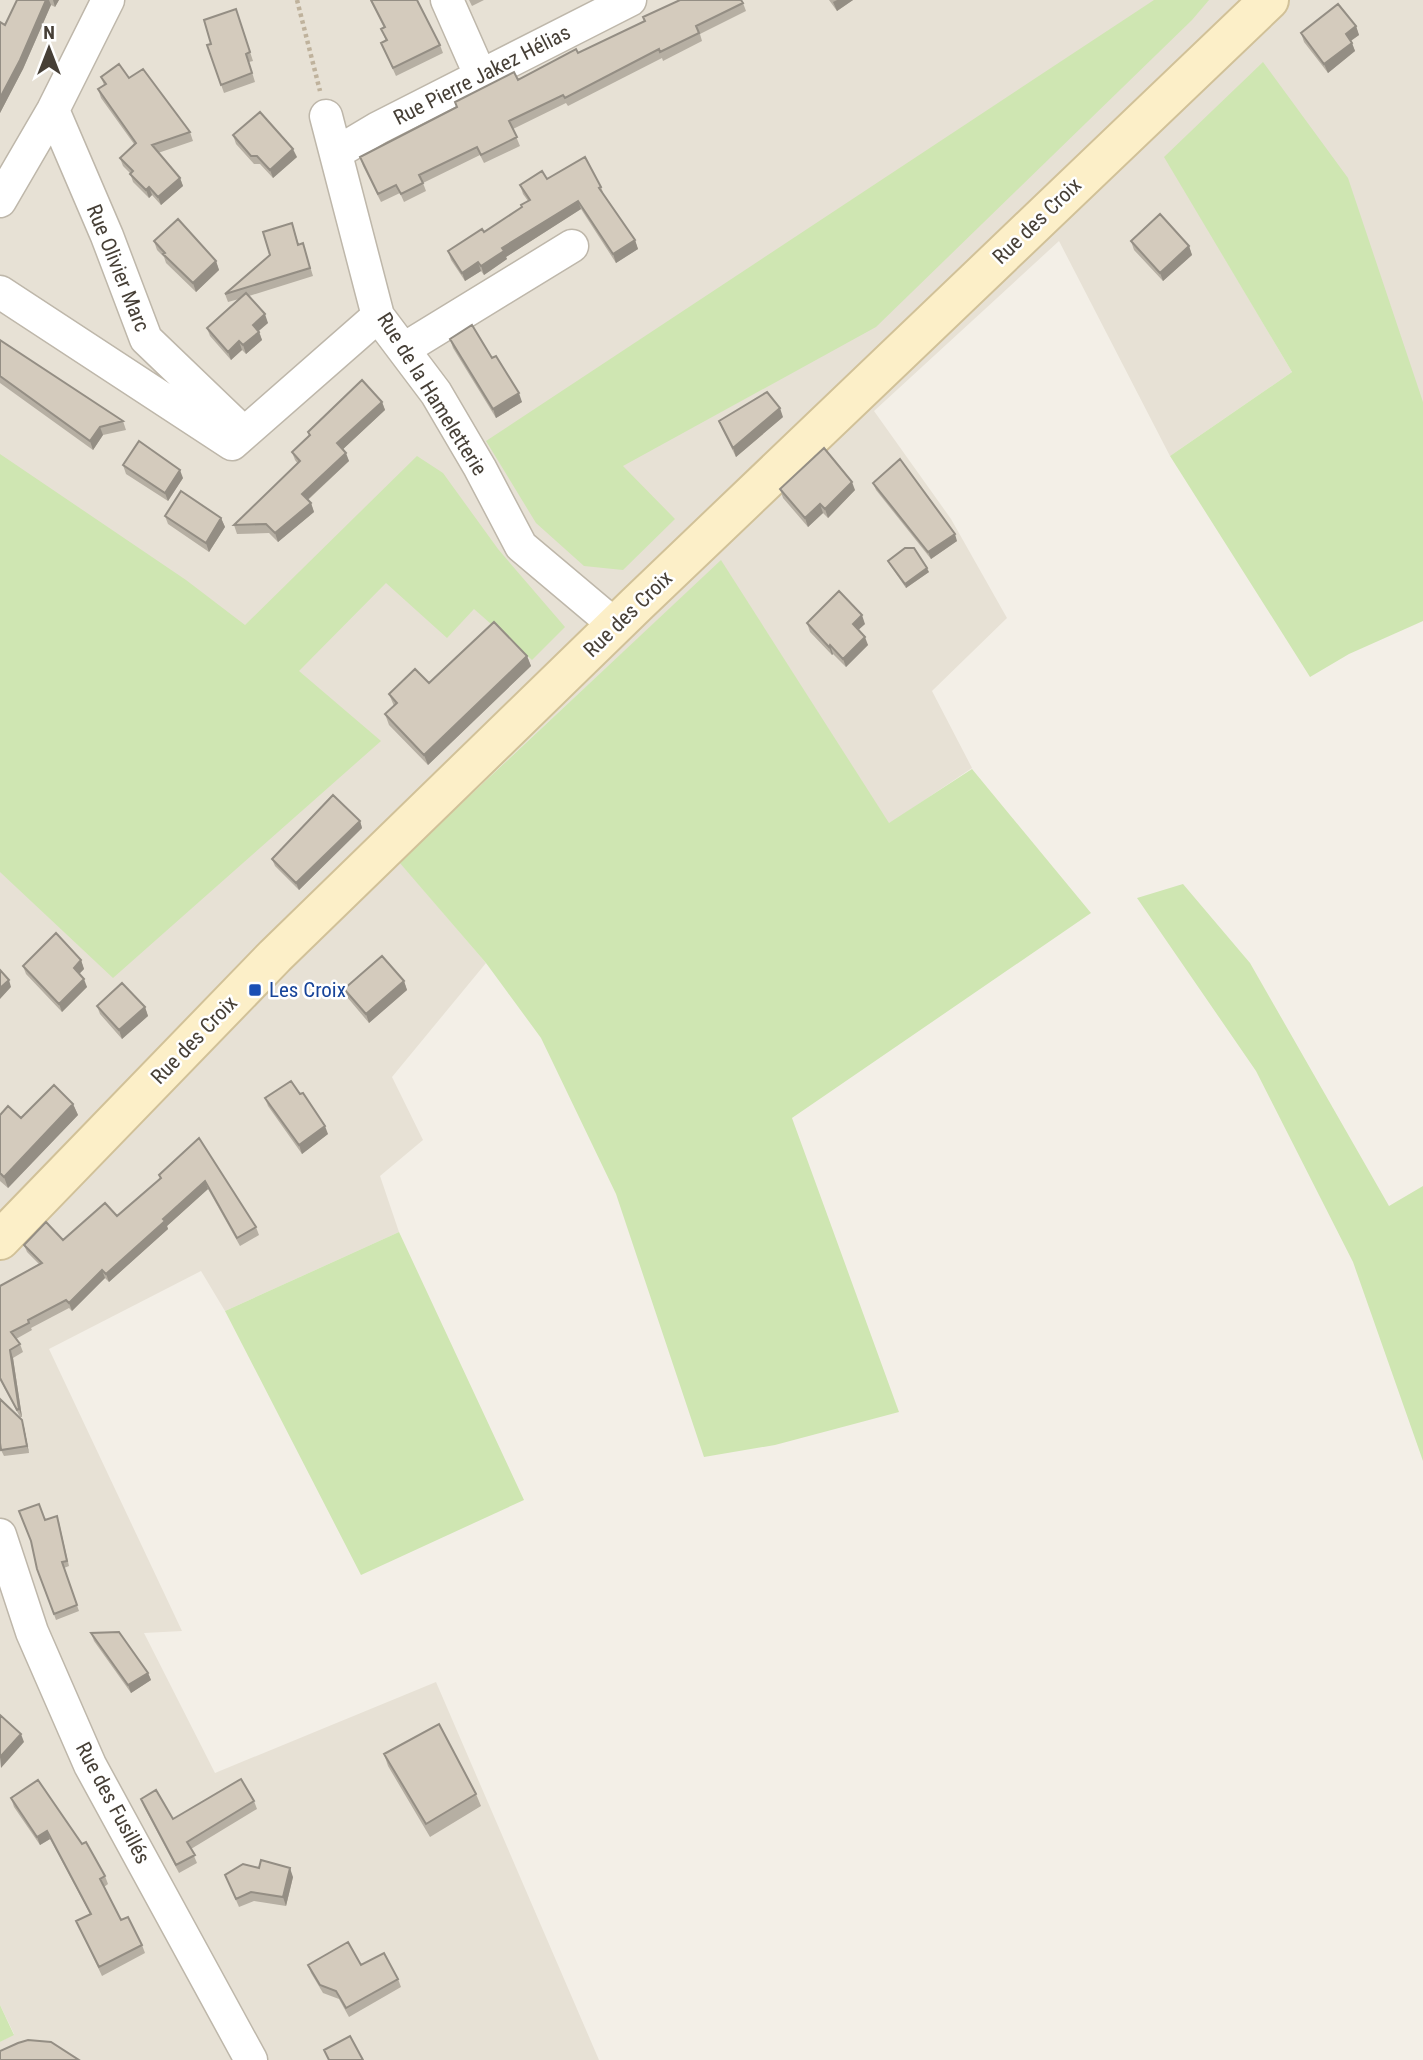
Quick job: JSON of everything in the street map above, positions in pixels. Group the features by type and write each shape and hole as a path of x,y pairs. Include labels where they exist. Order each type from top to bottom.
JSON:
{"main road":[{"name":"Rue des Croix","path":"0,1240 275,956 1269,0"}],"street":[{"path":"0,201 53,110 108,0"},
{"path":"447,0 481,77"},
{"name":"Rue Pierre Jakez Hélias","path":"336,153 378,128 629,0"},
{"name":"Rue Olivier Marc","path":"53,110 107,236 146,339 238,439"},
{"name":"Rue de la Hameletterie","path":"326,116 378,316 436,393 521,546 617,626"},
{"path":"404,349 572,247"},
{"path":"0,292 121,370 238,439 378,316"},
{"path":"121,370 146,339"},
{"name":"Rue des Fusillés","path":"0,1535 32,1632 90,1766 251,2060"}],"path":[{"path":"297,0 326,116"}],"shaded area":[{"path":"0,0 1423,0 1423,402 1165,157 1292,372 1170,456 1059,241 874,411 951,519 1007,618 932,691 972,768 889,824 721,561 399,861 486,963 392,1077 423,1140 380,1176 399,1232 225,1311 201,1271 49,1349 182,1631 144,1633 215,1773 436,1682 599,2060 0,2060 0,2042 14,2034 0,2005"}],"green space":[{"path":"1154,0 1209,0 1192,20 876,327 623,466 675,519 623,570 584,566 536,523 486,441"},
{"path":"1263,62 1348,178 1423,402 1423,621 1349,654 1310,677 1170,456 1292,372 1164,157"},
{"path":"0,454 186,580 245,625 417,456 443,473 498,549 565,627 532,660 474,609 447,638 386,583 299,671 381,741 113,978 0,872"},
{"path":"721,560 889,823 972,769 1091,913 792,1118 899,1412 775,1445 704,1457 616,1194 541,1038 486,963 399,862"},
{"path":"1183,884 1250,963 1389,1206 1423,1186 1423,1461 1353,1262 1256,1071 1137,898"},
{"path":"399,1232 524,1500 361,1575 225,1311"},
{"path":"0,2005 14,2035 0,2042"}],"building":[{"path":"17,0 46,0 0,98 0,22 5,25"},
{"path":"371,0 417,0 440,45 393,68 381,43 387,40 381,29 385,27"},
{"path":"680,0 741,0 743,3 696,26 699,33 660,52 659,49 565,98 563,95 509,121 517,137 481,155 477,147 419,175 423,183 401,194 396,185 378,194 360,157 457,107 455,102 514,72 518,80 576,49 578,53 645,21 643,17"},
{"path":"1338,4 1356,26 1346,34 1352,43 1324,64 1301,33"},
{"path":"236,9 250,52 246,54 252,73 221,85 207,45 211,44 204,20"},
{"path":"119,64 129,78 143,69 190,132 152,145 180,178 158,197 149,187 146,190 130,174 133,171 120,158 136,143 98,89 106,84 101,77"},
{"path":"260,112 293,149 270,170 257,156 251,156 233,135"},
{"path":"585,157 601,187 599,188 635,240 613,254 578,201 502,248 504,251 481,266 478,262 462,273 448,251 482,229 484,232 530,200 520,185 542,171 547,179"},
{"path":"1160,214 1189,246 1160,273 1131,241"},
{"path":"178,219 216,261 193,283 163,254 165,253 154,241"},
{"path":"292,223 298,245 303,243 310,268 225,294 270,255 263,232"},
{"path":"246,293 265,314 253,325 259,332 243,345 239,341 228,352 207,328"},
{"path":"472,325 492,358 496,356 519,393 493,409 450,339"},
{"path":"0,340 123,421 100,427 90,441 0,376"},
{"path":"362,380 382,402 337,443 346,453 302,494 311,503 275,533 266,524 234,525 300,461 292,452 310,435 308,432"},
{"path":"767,392 780,408 733,448 719,421"},
{"path":"139,441 180,470 165,493 123,465"},
{"path":"824,448 852,482 825,509 820,504 805,518 780,489"},
{"path":"900,459 955,534 928,552 873,483"},
{"path":"181,491 221,518 206,543 165,516"},
{"path":"905,548 914,548 927,568 905,584 888,561"},
{"path":"839,591 862,615 853,624 865,637 843,659 807,623"},
{"path":"494,622 527,656 424,755 385,714 397,703 389,694 415,669 429,683"},
{"path":"333,795 360,821 296,883 272,859"},
{"path":"56,933 81,960 74,968 84,979 59,1004 23,966"},
{"path":"382,956 404,981 366,1014 344,989"},
{"path":"0,970 9,980 0,988"},
{"path":"122,983 145,1007 119,1030 97,1006"},
{"path":"291,1081 300,1094 303,1093 325,1126 299,1145 265,1098"},
{"path":"54,1085 73,1104 4,1177 0,1173 0,1115 8,1106 21,1118"},
{"path":"199,1138 256,1227 237,1238 205,1181 106,1274 102,1270 69,1303 66,1300 11,1332 20,1344 10,1350 19,1409 17,1410 0,1378 0,1286 42,1263 24,1245 46,1222 63,1240 105,1203 117,1216 161,1178 159,1175"},
{"path":"0,1399 22,1420 27,1446 1,1450"},
{"path":"39,1504 45,1520 57,1516 67,1561 62,1562 77,1605 54,1614 19,1511"},
{"path":"119,1632 148,1673 128,1685 91,1633"},
{"path":"0,1715 21,1734 0,1757"},
{"path":"439,1724 476,1794 426,1824 384,1754"},
{"path":"241,1779 254,1801 187,1842 195,1855 176,1865 141,1799 156,1790 173,1819"},
{"path":"38,1780 82,1844 86,1842 105,1876 100,1879 121,1920 128,1917 142,1945 99,1967 76,1921 91,1914 47,1831 37,1837 11,1798"},
{"path":"261,1860 290,1868 283,1897 251,1892 236,1899 225,1875 243,1864 259,1868"},
{"path":"348,1942 361,1965 384,1953 398,1979 346,2008 336,1991 320,1985 308,1965"},
{"path":"350,2036 363,2060 329,2060 324,2050"},
{"path":"28,2040 51,2042 79,2060 0,2060 0,2051"}],"place":[{"name":"Les Croix","path":"255,990"}]}
